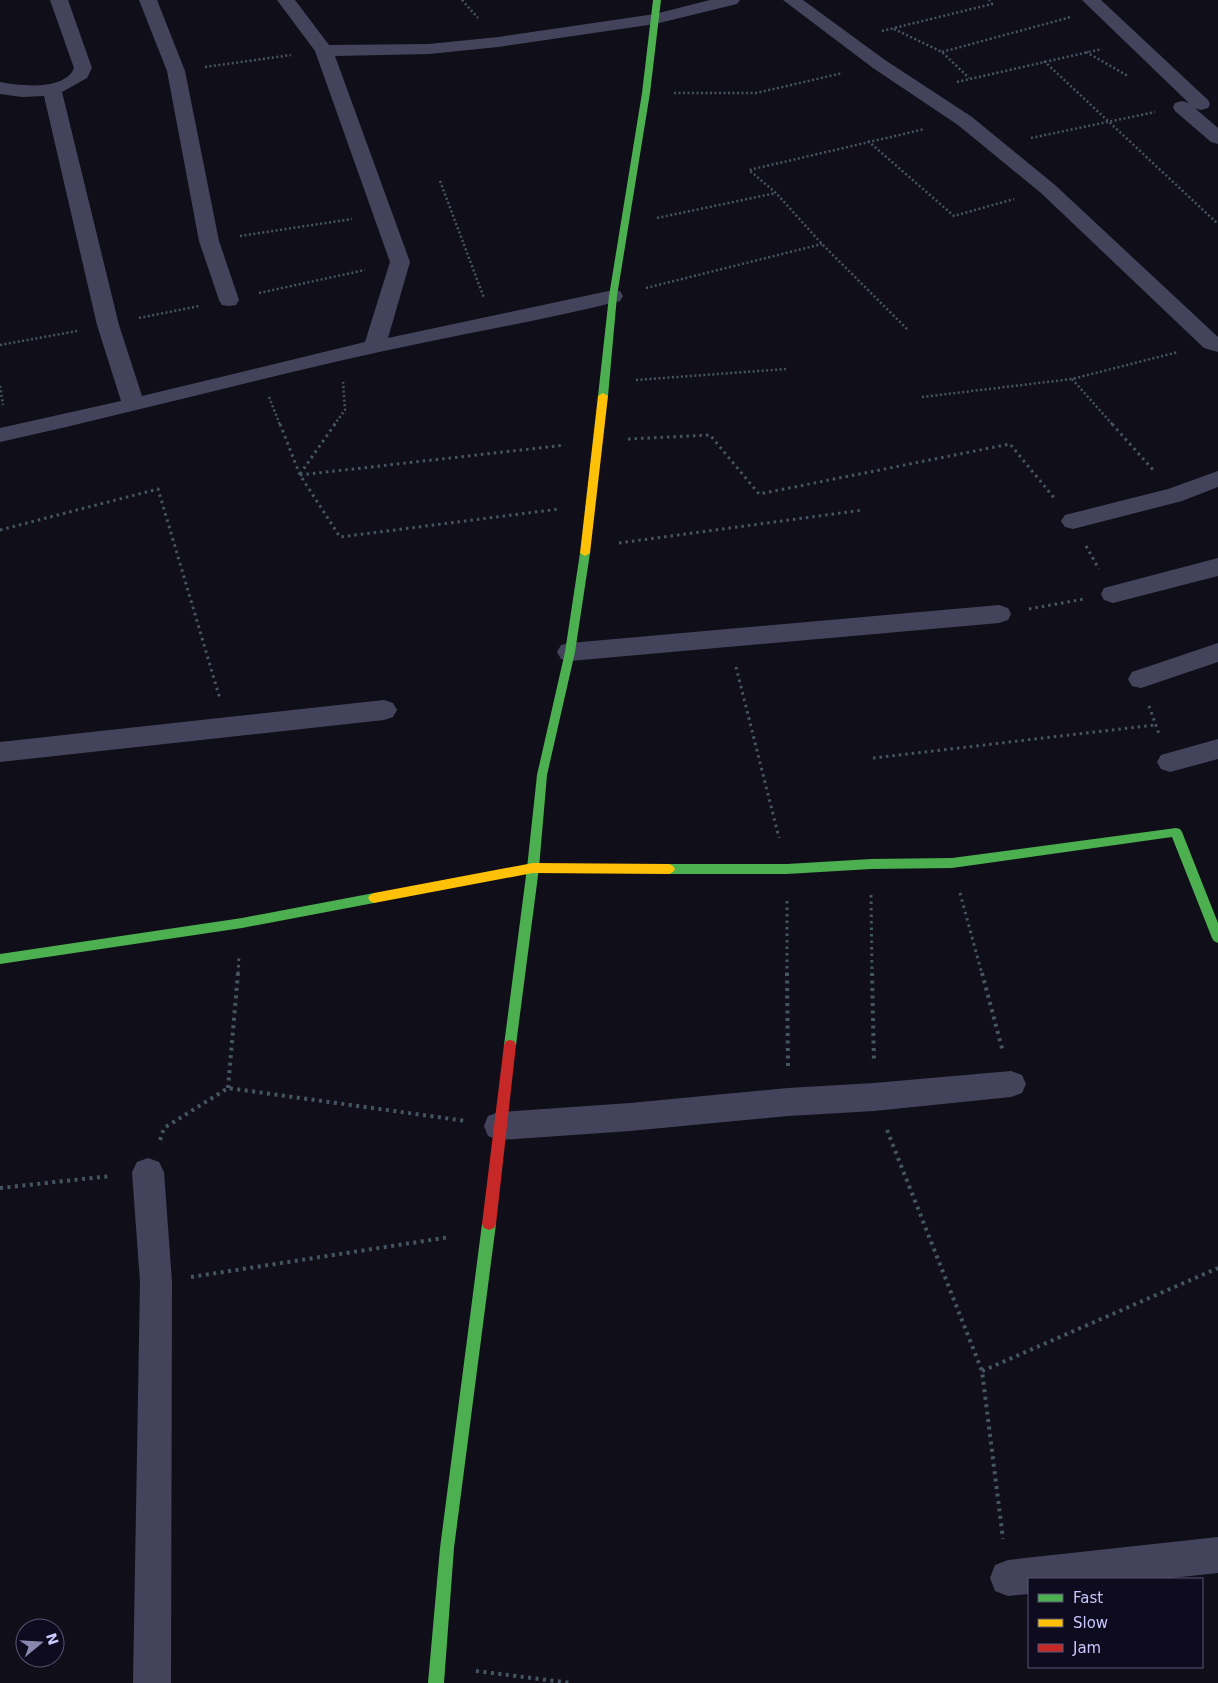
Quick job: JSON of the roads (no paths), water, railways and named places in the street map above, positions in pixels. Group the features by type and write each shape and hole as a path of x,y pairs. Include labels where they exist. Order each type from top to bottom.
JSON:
{"street":[{"path":"0,88 28,92 52,91 81,74 83,68 59,0"},
{"path":"148,0 176,71 209,241 229,300"},
{"path":"286,0 324,50 400,262 374,347"},
{"path":"436,1683 447,1548 533,868 542,775 570,652 592,505 596,441 605,382 613,296 646,93 657,0"},
{"path":"324,50 429,49 498,42 655,18 731,0"},
{"path":"792,0 879,64 965,121 1048,189 1216,343"},
{"path":"1096,5 1201,104"},
{"path":"52,91 108,325 134,405"},
{"path":"1182,107 1218,138"},
{"path":"0,435 134,405 340,354 494,324 613,296"},
{"path":"1073,521 1174,494 1218,479"},
{"path":"1113,594 1218,567"},
{"path":"570,652 999,614"},
{"path":"1141,679 1218,652"},
{"path":"0,752 384,710"},
{"path":"1170,762 1218,749"},
{"path":"0,959 242,923 533,868 787,869 871,864 952,863 1176,832 1217,935"},
{"path":"499,1126 630,1117 788,1102 874,1097 1011,1084"},
{"path":"148,1172 156,1282 152,1683"},
{"path":"1008,1578 1218,1555"}]}
